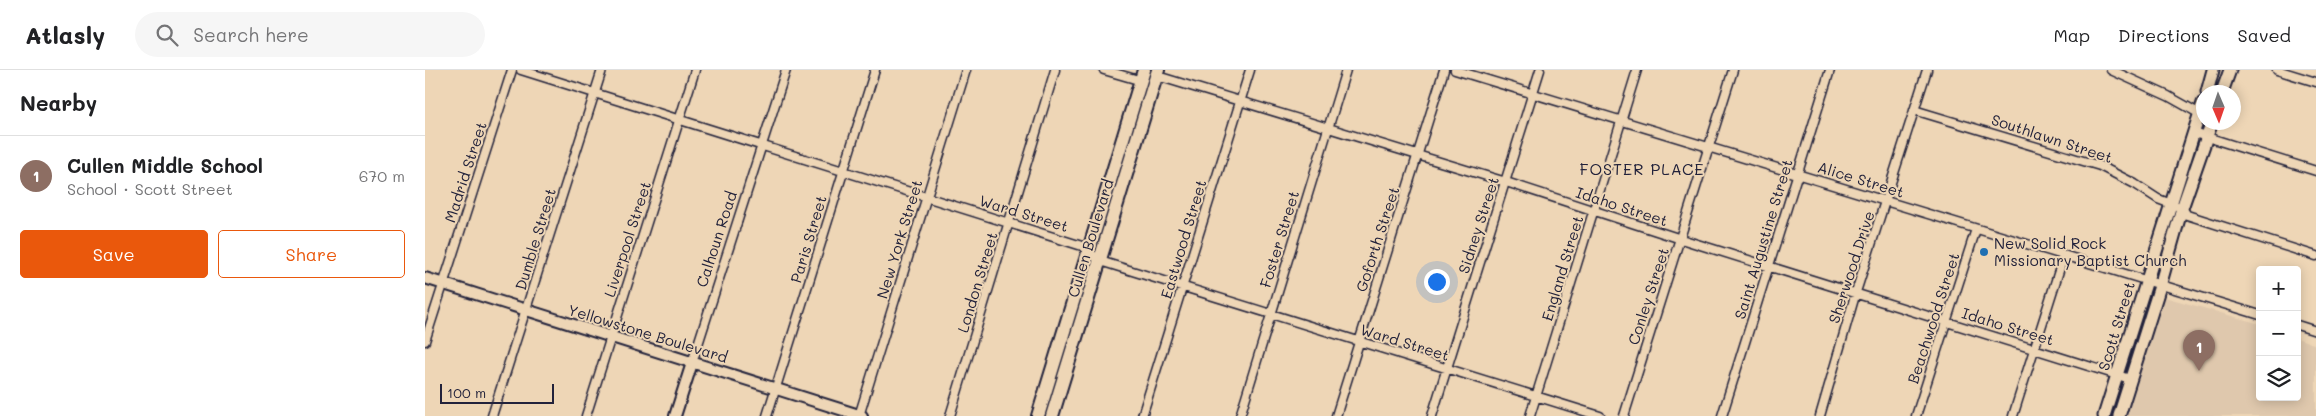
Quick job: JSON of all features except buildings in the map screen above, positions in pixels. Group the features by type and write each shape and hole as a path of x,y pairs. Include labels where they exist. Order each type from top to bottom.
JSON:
{"main road":[{"path":"2209,85 2213,70"},
{"path":"2225,85 2230,70"},
{"name":"Cullen Boulevard","path":"1038,416 1063,358 1100,261 1157,74"},
{"name":"Cullen Boulevard","path":"1052,416 1063,358 1090,250 1143,76"},
{"name":"Scott Street","path":"2104,416 2170,203 2196,128"},
{"name":"Scott Street","path":"2119,416 2160,286 2182,208 2210,130"},
{"path":"1115,164 1128,168"}],"street":[{"name":"Madrid Street","path":"425,340 512,70"},
{"name":"Ward Street","path":"521,70 1009,223 1090,250 1100,261 1446,370 1600,416"},
{"name":"Dumble Street","path":"492,416 527,311 602,70"},
{"name":"Liverpool Street","path":"586,416 695,70"},
{"name":"Calhoun Road","path":"675,416 785,70"},
{"name":"Paris Street","path":"767,416 875,70"},
{"name":"New York Street","path":"860,416 966,70"},
{"name":"London Street","path":"950,416 1055,70"},
{"path":"1104,70 1143,76"},
{"name":"Eastwood Street","path":"1142,416 1250,70"},
{"name":"Foster Street","path":"1240,416 1346,70"},
{"name":"Goforth Street","path":"1336,416 1444,70"},
{"name":"Alice Street","path":"1455,70 2064,255 2160,286 2256,313"},
{"name":"Sidney Street","path":"1432,416 1540,70"},
{"name":"England Street","path":"1530,416 1637,70"},
{"name":"Conley Street","path":"1625,416 1733,70"},
{"name":"Saint Augustine Street","path":"1723,416 1830,70"},
{"name":"Sherwood Drive","path":"1820,416 1856,292 1887,201 1927,70"},
{"path":"2111,70 2196,112"},
{"path":"2277,70 2316,82"},
{"name":"Idaho Street","path":"1143,76 1157,74 1164,78 1506,182 1681,240 1856,292 2131,379"},
{"name":"Southlawn Street","path":"1914,110 2100,166 2135,184 2158,199 2182,208 2187,215 2316,256"},
{"path":"2194,133 2316,171"},
{"name":"Beachwood Street","path":"1916,416 1975,228"},
{"path":"2013,416 2064,255"},
{"name":"Yellowstone Boulevard","path":"425,278 860,416"},
{"path":"2301,326 2316,331"}],"shaded area":[{"path":"2161,296 2256,323 2256,401 2301,401 2301,339 2316,345 2316,416 2125,416"}],"place":[{"name":"New Solid Rock Missionary Baptist Church","path":"1984,252"},
{"name":"Cullen Middle School","path":"2199,371"}],"district":[{"name":"FOSTER PLACE","path":"1642,168"}]}
